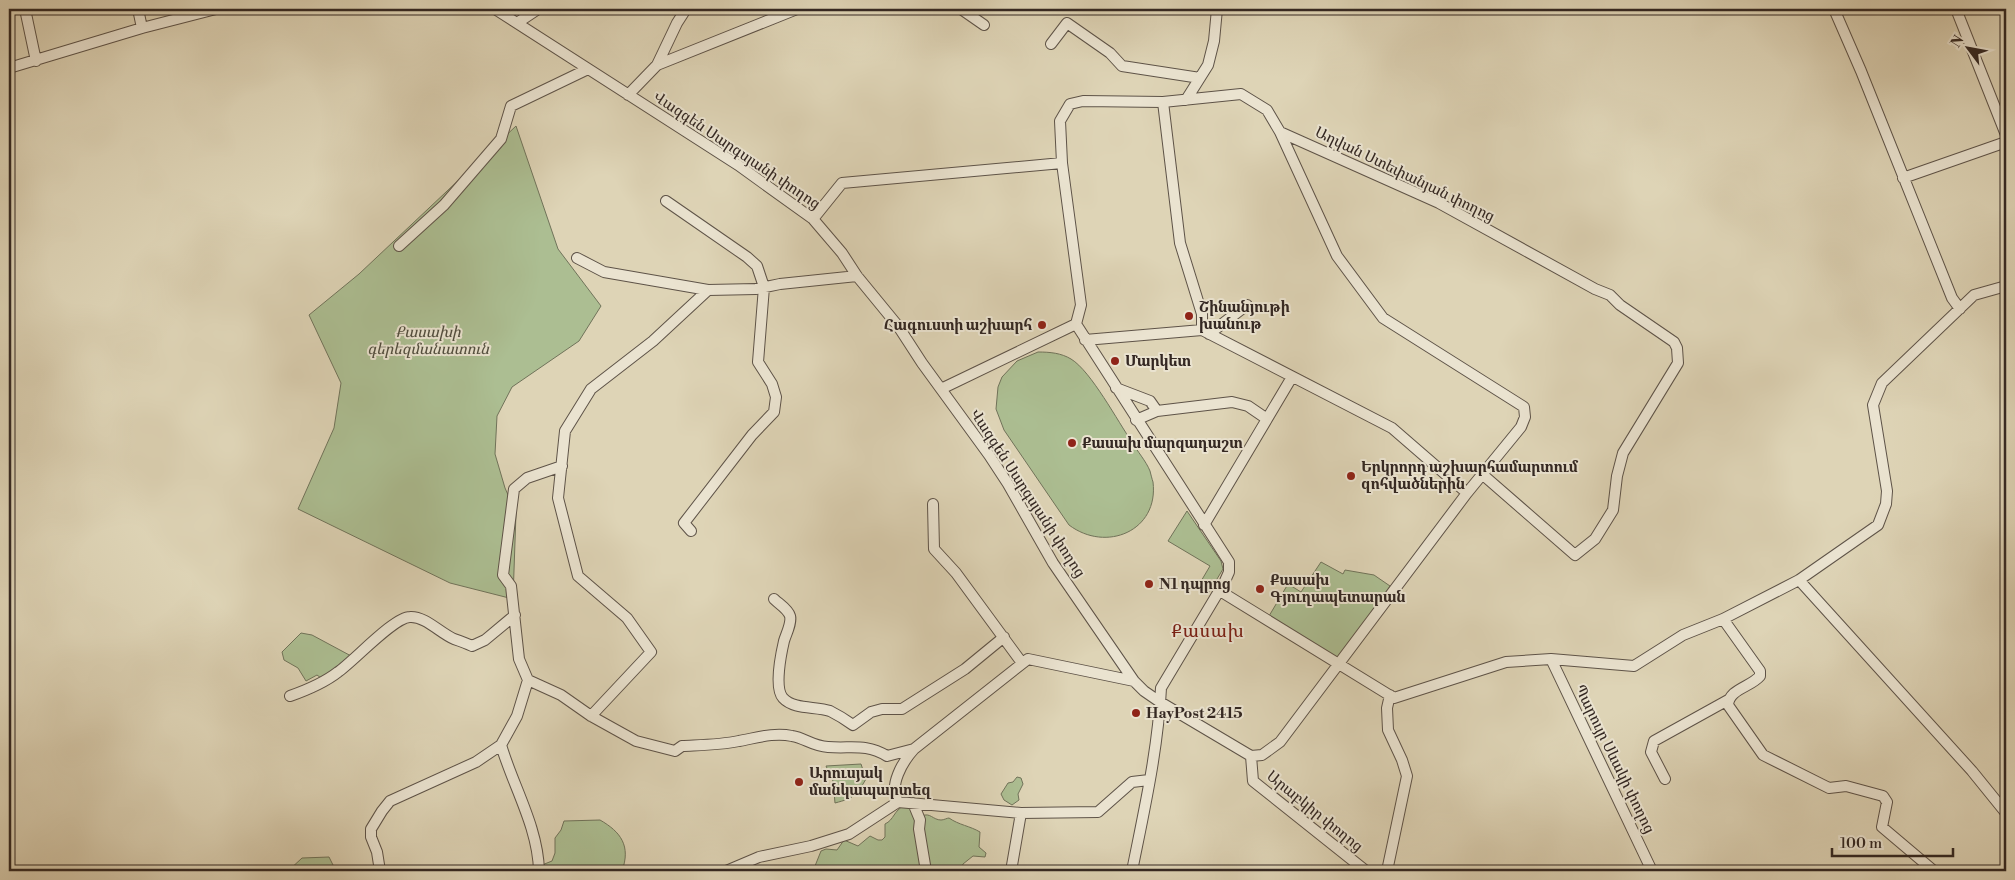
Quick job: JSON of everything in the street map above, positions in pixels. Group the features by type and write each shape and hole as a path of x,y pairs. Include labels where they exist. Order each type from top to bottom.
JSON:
{"street":[{"path":"25,9 36,60"},
{"path":"138,9 142,28"},
{"path":"9,68 142,28 216,9"},
{"name":"Վազգեն Սարգսյանի փողոց","path":"495,9 738,165 813,219 842,253 857,276 898,326 922,363 989,455 1008,484 1053,563 1134,681 1160,702"},
{"path":"517,23 538,9"},
{"path":"628,95 658,65 677,23 686,9"},
{"path":"658,65 797,9"},
{"path":"961,9 984,25"},
{"path":"1186,100 1208,65 1214,40 1217,9"},
{"path":"1834,9 1952,298 1960,309"},
{"path":"1956,9 2006,135"},
{"path":"1051,44 1067,23 1110,53 1122,66 1200,78"},
{"path":"399,246 444,204 501,139 511,106 588,69"},
{"path":"1132,871 1149,780 1161,688 1220,591 1229,572 1228,562 1076,324 1081,305 1062,163 1060,121 1070,104 1083,101 1163,102 1241,94 1267,110 1280,132 1336,256 1382,318 1524,407 1525,417 1521,427 1466,493 1280,742 1262,755 1251,756 1160,702"},
{"path":"1163,102 1180,243 1206,332 1392,428 1466,493"},
{"name":"Աղվան Ստեփանյան փողոց","path":"1280,132 1439,203 1595,289 1610,295 1620,305 1674,342 1677,348 1678,363 1623,453 1617,476 1613,510 1595,539 1575,555 1482,474"},
{"path":"1904,178 2006,142"},
{"path":"813,219 842,183 1062,163"},
{"path":"666,201 747,257 757,266 764,287 758,362 772,384 776,396 774,412 752,435 684,523 691,531"},
{"path":"577,258 604,272 708,290 764,287 857,276"},
{"path":"1220,591 1394,698 1506,662 1551,659 1634,666 1683,634 1724,619 1799,580 1878,526 1886,504 1887,491 1873,405 1882,383 1974,295 2006,286"},
{"path":"591,716 651,652 627,618 578,576 558,498 565,431 591,389 653,341 708,290"},
{"path":"1085,340 1206,332 1246,305"},
{"path":"941,389 1076,324"},
{"path":"1204,526 1292,377"},
{"path":"1116,388 1150,401 1157,412"},
{"path":"1136,420 1157,412 1232,402 1248,406 1268,419"},
{"path":"380,871 377,852 371,837 371,829 390,801 476,762 501,745 517,716 528,680 519,659 511,586 503,575 514,489 527,478 562,466"},
{"path":"932,504 934,549 956,573 1022,663"},
{"path":"1799,580 1949,746 2006,813"},
{"path":"774,599 789,613 791,618 784,644 778,680 783,698 792,704 831,712 853,725 871,712 882,708 902,709 965,669 1004,637"},
{"path":"290,696 306,691 337,673 360,655 381,633 408,616 418,618 453,638 472,646 486,640 515,615"},
{"path":"1664,779 1651,752 1654,741 1728,700 1732,694 1760,676 1760,671 1724,619"},
{"path":"898,802 895,798 896,782 907,758 914,749 1028,659 1134,681"},
{"name":"Պարույր Սևակի փողոց","path":"1551,659 1652,871"},
{"path":"528,680 561,695 591,716 636,741 675,750 682,746 739,741 758,736 776,735 792,736 812,745 828,748 863,746 876,749 887,756 914,749"},
{"path":"1387,871 1407,776 1388,730 1387,708 1390,695"},
{"path":"1728,700 1728,705 1763,755 1829,788 1846,786 1883,796 1887,802 1882,826 1934,871"},
{"path":"501,745 510,775 524,804 539,871"},
{"name":"Արաբկիր փողոց","path":"1251,756 1253,782 1363,870"},
{"path":"726,871 759,857 811,846 849,834 898,802 1021,813 1098,812 1132,782 1149,780"},
{"path":"914,803 920,820 921,849 926,871"},
{"path":"1011,871 1021,813"}],"green space":[{"name":"Քասախի գերեզմանատուն","path":"516,126 558,249 601,306 579,341 512,387 497,416 495,454 505,488 516,513 513,599 450,583 298,509 334,428 341,383 309,315 359,274"},
{"name":"Քասախ մարզադաշտ","path":"1038,352 1063,355 1079,365 1104,398 1150,471 1153,482 1153,499 1148,513 1139,525 1127,532 1113,537 1099,537 1083,533 1069,525 1004,430 996,409 998,387 1002,377 1017,361"},
{"path":"1187,511 1221,561 1223,569 1208,594 1197,588 1210,566 1168,541"},
{"path":"1321,562 1343,574 1345,570 1374,575 1390,586 1340,662 1269,616 1288,584 1301,592"},
{"path":"301,633 312,635 353,657 321,678 317,675 306,681 298,668 284,660 282,652"},
{"path":"861,764 866,779 860,789 851,798 835,803 833,781 826,766"},
{"path":"1017,777 1021,778 1023,784 1018,794 1019,800 1012,805 1004,800 1001,794 1008,783 1013,782"},
{"path":"904,806 909,807 922,816 927,815 941,820 949,818 980,832 979,847 986,853 985,857 973,856 963,864 961,871 813,871 821,851 826,849 837,850 844,840 858,846 870,836 882,840 885,837 885,824"},
{"path":"600,820 619,835 625,847 622,871 542,871 542,865 552,861 555,853 555,838 561,830 564,821"},
{"path":"329,857 336,871 288,871 302,858"}],"place":[{"name":"Շինանյութի խանութ","path":"1189,316"},
{"name":"Հագուստի աշխարհ","path":"1042,325"},
{"name":"Մարկետ","path":"1115,361"},
{"name":"Քասախ մարզադաշտ","path":"1072,443"},
{"name":"Երկրորդ աշխարհամարտում զոհվածներին","path":"1351,476"},
{"name":"N1 դպրոց","path":"1149,584"},
{"name":"Քասախ Գյուղապետարան","path":"1260,589"},
{"name":"HayPost 2415","path":"1136,713"},
{"name":"Արուսյակ մանկապարտեզ","path":"799,782"}],"district":[{"name":"Քասախ","path":"1208,631"}]}
